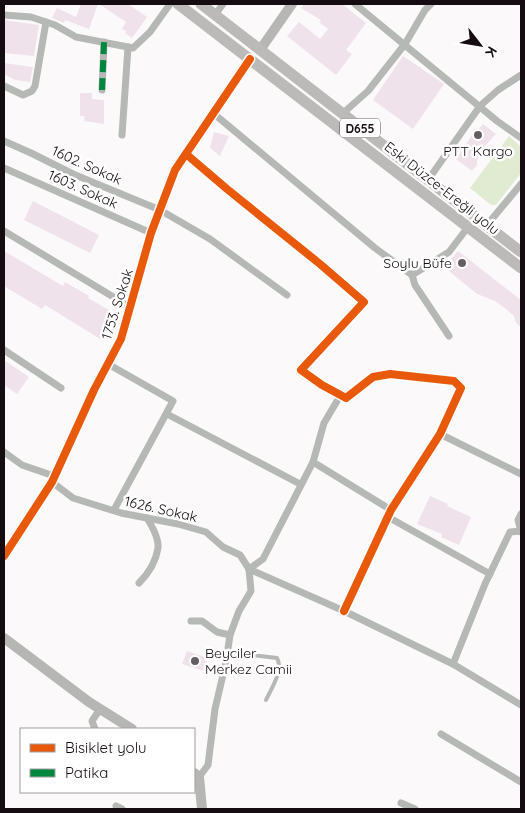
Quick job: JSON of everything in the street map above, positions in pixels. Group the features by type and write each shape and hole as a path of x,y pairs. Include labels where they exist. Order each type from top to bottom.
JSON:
{"main road":[{"name":"Eski Düzce-Ereğli yolu","path":"178,4 521,268"},
{"name":"Eski Düzce-Ereğli yolu","path":"200,4 521,252"}],"street":[{"path":"4,15 31,17 55,25 76,37 133,48 150,32 170,4"},
{"path":"215,15 223,4"},
{"path":"260,50 292,4"},
{"path":"355,4 521,138"},
{"path":"342,114 368,91 405,44 425,10 431,4"},
{"path":"4,86 23,95 32,91 35,86 46,22"},
{"path":"102,90 104,42"},
{"path":"122,135 128,47"},
{"name":"1753. Sokak","path":"4,556 53,479 121,339 151,233 175,170 250,58"},
{"path":"428,180 480,106 498,90 521,75"},
{"path":"213,114 374,248 412,275 416,285 449,336"},
{"name":"1602. Sokak","path":"4,141 73,174 160,210 210,239 287,295"},
{"path":"186,154 364,302 301,370 346,398 374,378 390,374 454,381 461,388 440,434 390,513 344,611"},
{"name":"1603. Sokak","path":"4,168 151,233"},
{"path":"487,225 504,207 521,184"},
{"path":"412,275 449,252 468,227"},
{"path":"5,234 130,307"},
{"path":"4,350 61,388"},
{"path":"108,364 174,401 114,510"},
{"path":"250,569 263,559 312,462 324,423 340,396"},
{"path":"167,414 300,484"},
{"path":"440,434 521,474"},
{"name":"1626. Sokak","path":"4,452 22,465 53,479 73,498 206,532 223,547 240,555 250,569"},
{"path":"312,462 390,513 490,574"},
{"path":"453,664 490,574 510,532 521,532 518,520 521,514"},
{"path":"139,583 148,574 158,547 154,531 147,518"},
{"path":"250,569 344,611 453,664 521,705"},
{"path":"202,809 196,775 208,764 215,710 230,635 239,611 251,591 250,569"},
{"path":"191,621 202,621 217,632 230,635"},
{"path":"4,638 100,709 130,728"},
{"path":"95,728 92,722 100,709"},
{"path":"441,734 521,782"},
{"path":"401,803 415,809"}],"lane":[{"path":"228,652 277,658 279,662 278,671 266,700"}],"green space":[{"path":"509,136 521,147 521,173 496,205 491,205 470,188"}],"building":[{"path":"81,4 98,4 89,29 65,20 64,23 52,18 57,8 76,17"},
{"path":"99,4 128,4 147,17 132,38 122,29 126,22"},
{"path":"304,4 342,4 366,23 346,50 352,54 336,75 287,36 299,22 320,39 328,29 319,22 321,20 301,8"},
{"path":"4,20 39,25 34,56 4,53"},
{"path":"403,56 444,84 413,129 373,100"},
{"path":"4,63 33,67 30,82 15,80 4,74"},
{"path":"80,93 92,93 92,99 104,100 104,124 84,121 85,116 80,116"},
{"path":"483,124 496,134 482,149 484,150 479,155 477,165 472,171 456,159 477,128 478,130"},
{"path":"214,132 229,136 220,156 210,148"},
{"path":"33,201 99,235 90,253 24,220"},
{"path":"4,251 63,286 65,282 116,314 102,340 45,305 42,309 4,286"},
{"path":"458,251 521,300 521,327 516,323 514,316 506,309 495,301 477,294 444,267"},
{"path":"4,360 29,377 17,394 4,385"},
{"path":"430,496 471,517 459,545 441,537 442,534 417,524"},
{"name":"Beyciler Merkez Camii","path":"187,651 208,658 204,671 182,664"}],"marked path":[{"path":"102,90 104,42"}],"cycle path":[{"path":"4,556 52,482 94,390 121,339 151,233 175,170 250,59"},
{"path":"186,154 364,302 301,370 322,385 346,398 373,377 390,374 454,381 461,388 440,434 391,510 344,611"}],"place":[{"name":"PTT Kargo","path":"478,135"},
{"name":"Soylu Büfe","path":"462,263"},
{"name":"Beyciler Merkez Camii","path":"195,661"}]}
